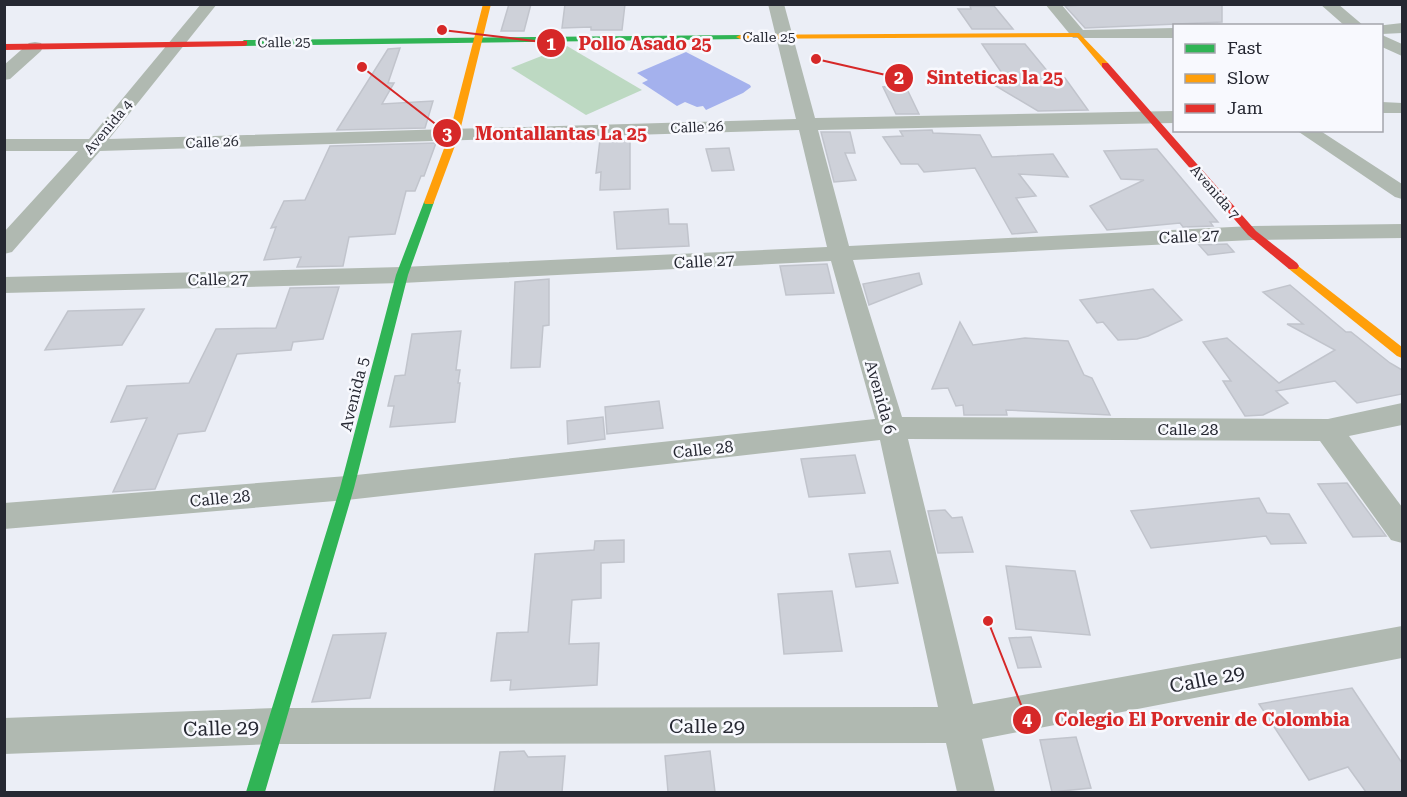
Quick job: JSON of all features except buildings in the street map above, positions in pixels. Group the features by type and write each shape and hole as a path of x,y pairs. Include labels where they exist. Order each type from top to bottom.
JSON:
{"street":[{"name":"Avenida 4","path":"4,247 94,145 210,4"},
{"name":"Avenida 5","path":"255,792 347,488 402,275 454,135 476,39 487,4"},
{"name":"Avenida 6","path":"776,4 840,254 891,428 976,792"},
{"name":"Avenida 7","path":"1052,4 1252,233 1402,353"},
{"path":"1328,4 1353,24"},
{"path":"1383,29 1402,28"},
{"name":"Calle 25","path":"4,47 476,39 1173,33"},
{"path":"1383,41 1402,51"},
{"path":"4,75 35,47"},
{"path":"1383,108 1402,108"},
{"name":"Calle 26","path":"4,145 94,145 807,123 1173,117"},
{"path":"1308,132 1402,193"},
{"name":"Calle 27","path":"4,285 402,275 1252,233 1402,231"},
{"name":"Calle 28","path":"4,516 347,488 891,428 1328,430 1402,414"},
{"path":"1328,430 1402,530"},
{"name":"Calle 29","path":"4,736 276,726 961,725 1402,642"}],"green space":[{"path":"567,46 642,90 586,115 511,68"}],"water":[{"path":"686,52 751,87 706,110 703,106 697,107 685,102 677,106 642,83 648,80 637,73"}],"traffic: fast":[{"path":"244,43 740,37"},
{"path":"255,792 347,488 402,275 429,202"}],"traffic: slow":[{"path":"429,202 454,135 487,4"},
{"path":"740,37 1079,35 1105,65"},
{"path":"1293,266 1402,353"}],"traffic: jam":[{"path":"4,47 244,43"},
{"path":"1105,65 1252,233 1293,266"}],"place":[{"name":"Pollo Asado 25","path":"442,30"},
{"name":"Sinteticas la 25","path":"816,59"},
{"name":"Montallantas La 25","path":"362,67"},
{"name":"Colegio El Porvenir de Colombia","path":"988,621"}]}
